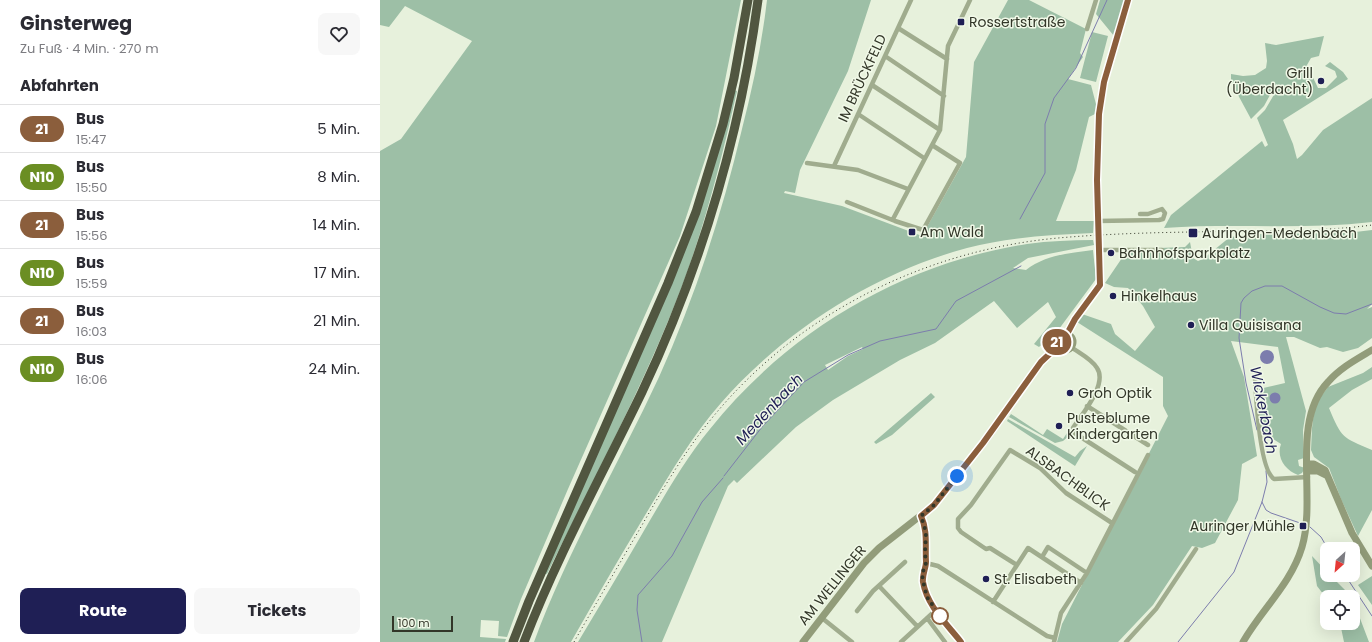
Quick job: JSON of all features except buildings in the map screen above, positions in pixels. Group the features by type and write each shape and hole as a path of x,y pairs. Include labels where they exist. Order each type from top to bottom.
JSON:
{"highway":[{"path":"513,642 529,600 668,283 696,212 723,124 736,71 748,0"},
{"path":"524,642 552,575 642,392 685,290 710,217 733,132 746,78 758,0"}],"main road":[{"path":"1067,334 1072,340 1071,347 1064,350 1058,346 1058,337 1067,334 1075,319 1100,285 1101,268 1097,221 1097,159 1101,96 1128,0"},
{"name":"AM WELLINGER","path":"803,642 864,563 879,548 921,516 940,498 986,440 1041,362 1058,346"},
{"path":"1243,642 1290,576 1299,556 1306,525 1308,423 1317,396 1333,376 1372,350"},
{"path":"1308,471 1320,466 1328,476 1352,533 1372,566"},
{"path":"921,516 926,532 926,563 922,574 927,597 961,642"}],"street":[{"name":"IM BRÜCKFELD","path":"834,166 911,0"},
{"path":"893,219 940,130 950,40 970,0"},
{"path":"1087,29 1096,0"},
{"path":"898,28 947,59"},
{"path":"884,56 944,96"},
{"path":"872,85 940,130"},
{"path":"858,114 924,158"},
{"path":"847,202 923,230 960,163 932,145"},
{"path":"807,163 858,170 908,189"},
{"path":"1097,221 1159,220 1164,218 1165,213 1161,208 1148,214 1140,214"},
{"path":"1099,250 1162,250"},
{"path":"1071,347 1094,364 1100,373 1099,386 1073,428 1074,434 1135,472"},
{"path":"1255,377 1256,407 1260,436 1269,474 1274,479 1308,471"},
{"path":"1087,406 1148,445"},
{"name":"ALSBACHBLICK","path":"1017,565 990,548 986,549 961,532 957,523 958,518 971,505 1010,450 1040,468 1066,493 1112,523"},
{"path":"926,563 938,566 1055,640 1061,613 1087,573 1148,455"},
{"path":"1042,557 1048,547 1087,573"},
{"path":"994,602 1028,548 1081,583"},
{"path":"1126,642 1156,609 1196,549"},
{"path":"857,611 879,586 905,562"},
{"path":"879,586 917,626"},
{"path":"901,642 936,610"},
{"path":"822,618 852,642"},
{"path":"927,618 946,642"}],"green space":[{"path":"380,0 741,0 716,126 680,236 568,489 521,599 507,637 498,636 499,621 481,620 480,637 506,639 505,642 380,642 380,151 401,139 472,41 405,6 389,27 380,25"},
{"path":"767,0 871,0 848,71 800,170 795,193 785,191 784,193 842,206 922,236 966,157 974,62 1008,0 1029,0 1086,29 1080,53 1083,57 1068,79 1091,85 1097,108 1095,114 1089,117 1076,170 1056,221 1094,221 1093,233 998,241 967,248 932,259 865,289 802,329 773,352 746,377 710,416 680,458 662,487 571,642 534,642 562,574 659,377 696,286 726,192 750,97 763,32"},
{"path":"1100,0 1126,0 1114,36 1096,14"},
{"path":"1092,32 1108,36 1096,82 1080,78"},
{"path":"1324,36 1319,56 1311,58 1307,65 1318,88 1326,88 1337,77 1335,71 1325,66 1330,62 1343,72 1348,79 1283,120 1293,144 1297,159 1323,130 1372,98 1372,222 1320,226 1216,226 1164,228 1171,215 1262,141 1265,147 1268,145 1257,118 1265,110 1279,86 1276,84 1264,106 1251,119 1231,82 1231,74 1243,76 1255,75 1266,68 1267,61 1265,43 1276,45"},
{"path":"734,90 737,91 719,166 698,240 681,289 650,362 617,433 547,574 544,573 671,285"},
{"path":"1372,230 1372,304 1367,309 1372,307 1372,338 1358,348 1343,352 1327,347 1320,348 1294,337 1286,337 1306,411 1303,430 1304,458 1298,460 1299,466 1305,468 1302,473 1298,475 1289,470 1281,458 1281,444 1262,432 1258,409 1262,398 1259,389 1285,383 1278,347 1231,341 1244,377 1257,456 1242,464 1238,500 1215,543 1202,548 1192,546 1153,605 1118,642 1057,642 1062,624 1168,416 1163,406 1163,377 1077,322 1082,314 1111,324 1115,334 1135,351 1155,327 1143,306 1128,288 1114,287 1105,283 1122,258 1134,249 1185,247 1190,242 1193,258 1198,261 1203,259 1230,237 1261,234 1347,233"},
{"path":"1093,240 1094,245 1028,258 1013,268 1026,270 1049,258 1093,250 1096,279 1059,329 1039,347 1034,344 1056,317 1048,302 1017,328 994,301 935,343 900,360 833,400 796,427 737,483 734,480 728,486 662,642 578,642 670,486 693,451 741,394 775,361 812,332 851,307 893,285 936,267 981,253 1027,244 1052,241","holes":["862,347 863,349 848,356 828,370 825,365"]},
{"path":"1372,367 1372,379 1352,390 1329,408 1337,426 1344,436 1372,450 1372,510 1358,536 1329,468 1314,457 1311,450 1312,428 1314,411 1319,399 1328,387 1363,373"},
{"path":"931,393 935,397 892,435 876,444 874,442"},
{"path":"1011,414 1043,435 1047,429 1063,439 1069,430 1070,435 1063,441 1055,443 1009,417"},
{"path":"1008,419 1075,457 1087,446 1075,466 1007,421"},
{"path":"1312,556 1320,565 1320,582 1337,582 1345,590 1320,590 1317,586"},
{"path":"1372,576 1372,605 1358,585"},
{"path":"1360,618 1369,642 1344,642 1341,630 1360,630"}],"water":[{"path":"1264,350 1270,350 1274,354 1274,360 1270,364 1264,364 1260,360 1260,354"},
{"path":"1273,393 1277,393 1279,394 1279,402 1273,403 1270,400 1270,396"}],"waterway":[{"name":"Medenbach","path":"1020,219 1045,173 1045,124 1054,98 1076,68 1107,0"},
{"name":"Medenbach","path":"724,476 762,427 804,382 848,355 880,341 936,329 956,301 1021,266"},
{"name":"Wickerbach","path":"1257,430 1246,383 1239,338 1241,303 1244,298 1252,291 1265,286 1282,286 1334,313 1346,314 1372,304"},
{"name":"Wickerbach","path":"1178,642 1234,572 1262,502 1267,482 1266,471"},
{"name":"Medenbach","path":"642,642 637,610 638,595 672,556 702,502 723,478"},
{"path":"1262,502 1266,510 1271,513 1303,524"},
{"path":"1310,527 1321,537 1324,542"},
{"path":"1350,582 1372,616"}],"railway":[{"path":"574,642 660,495 698,436 732,395 770,358 812,326 857,299 905,276 954,258 1006,246 1058,238 1135,233 1318,230 1372,225"}],"bus line":[{"name":"21","path":"961,642 930,602 924,588 922,574 926,563 926,532 925,524 921,516 934,505 983,443 1041,362 1058,346 1058,337 1060,335 1067,334 1075,319 1100,285 1101,268 1098,239 1097,180 1099,114 1104,82 1128,0"}],"place":[{"name":"Rossertstraße","path":"961,22"},
{"name":"Grill (Überdacht)","path":"1321,81"},
{"name":"Am Wald","path":"912,232"},
{"name":"Auringen-Medenbach","path":"1193,233"},
{"name":"Bahnhofsparkplatz","path":"1111,253"},
{"name":"Hinkelhaus","path":"1113,296"},
{"name":"Villa Quisisana","path":"1191,325"},
{"name":"Groh Optik","path":"1070,393"},
{"name":"Pusteblume Kindergarten","path":"1059,426"},
{"name":"Auringer Mühle","path":"1303,526"},
{"name":"St. Elisabeth","path":"986,579"}],"route":[{"path":"940,616 927,597 924,588 922,574 926,563 926,532 925,524 921,516 934,505 957,476"}]}
